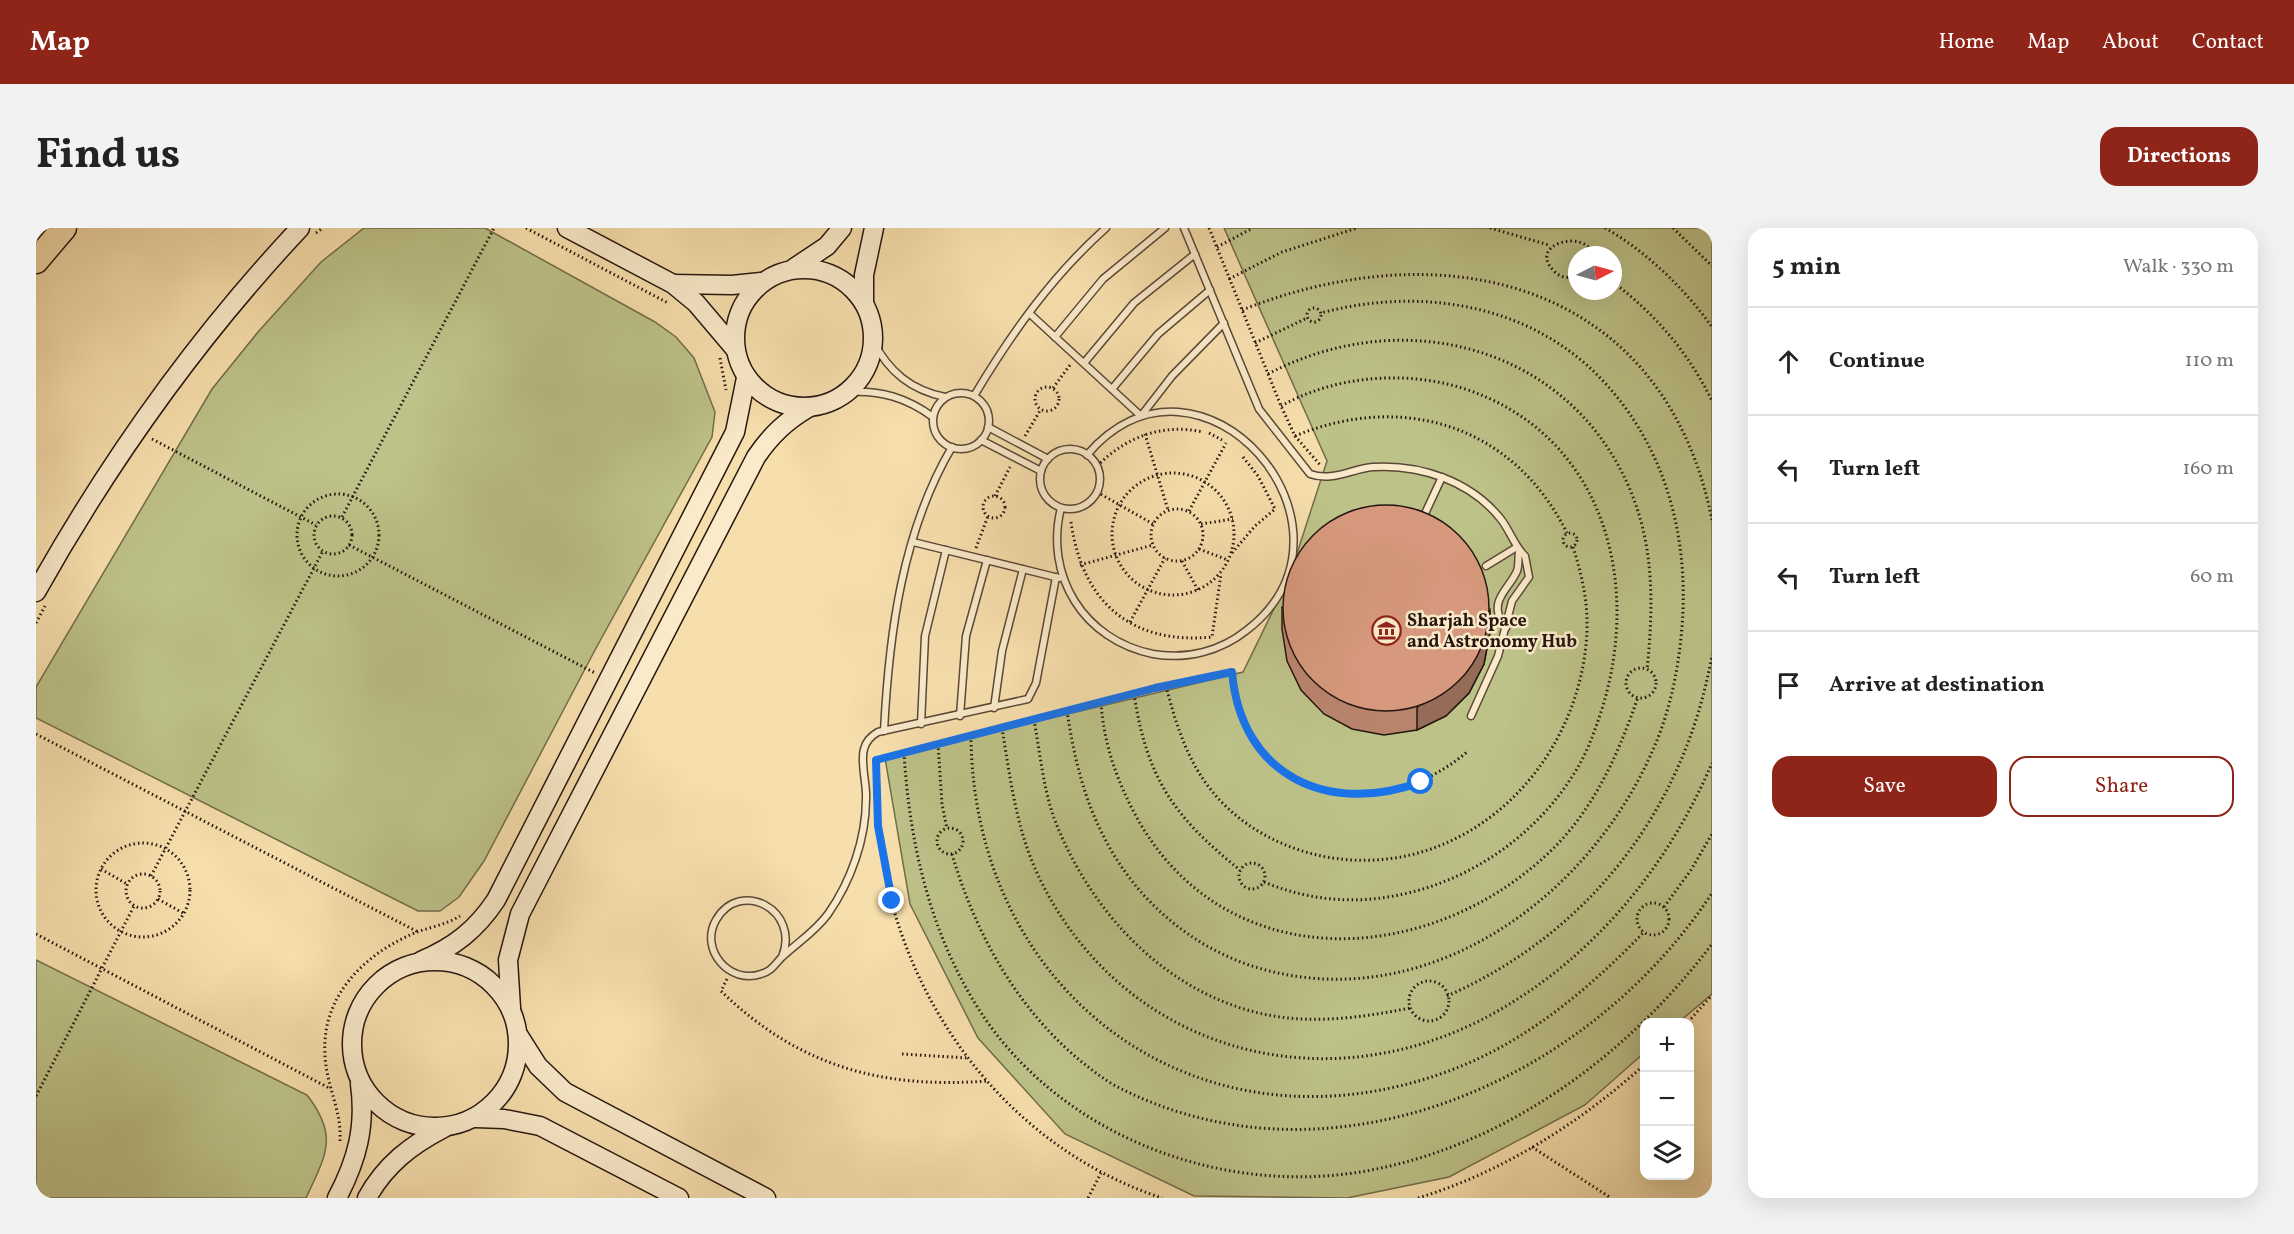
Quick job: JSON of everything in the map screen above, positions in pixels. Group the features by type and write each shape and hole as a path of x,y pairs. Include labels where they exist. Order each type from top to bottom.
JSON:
{"highway":[{"path":"36,238 46,228"},
{"path":"36,261 64,228"}],"street":[{"path":"36,592 95,492 165,389 230,305 300,228"},
{"path":"567,228 673,284 696,303 726,351 746,378 773,401 790,407 808,408 828,403 849,392 869,361 873,341 871,321 864,303 851,286 834,275 814,268 794,268 777,273 761,282 744,300 726,351"},
{"path":"794,268 827,246 842,228"},
{"path":"864,303 864,275 874,228"},
{"path":"673,284 732,285 761,282"},
{"path":"337,1198 357,1153 362,1129 359,1079 353,1058 352,1036 357,1015 367,995 382,979 400,968 421,961 465,938 496,900 735,432 746,378"},
{"path":"766,1198 565,1092 538,1066 519,1036 511,1008 508,960 520,915 756,457 769,438 786,422 808,408"},
{"path":"421,961 443,960 464,965 483,975 499,990 511,1008"},
{"path":"476,1118 495,1103 509,1083 518,1060 519,1036"},
{"path":"359,1079 374,1101 394,1117 418,1126 444,1128"},
{"path":"368,1198 387,1169 401,1154 420,1140 444,1128 476,1118 504,1119 540,1126 679,1198"}],"lane":[{"path":"974,396 1029,313 1075,256 1106,228"},
{"path":"1055,337 1103,279 1165,228"},
{"path":"1184,228 1264,417 1310,474 1323,478 1374,467 1407,469 1442,477 1469,490 1492,509 1518,550 1525,556 1530,573 1512,601 1490,677 1471,716"},
{"path":"1084,363 1134,303 1195,254"},
{"path":"1112,389 1158,334 1210,290"},
{"path":"1029,313 1142,416"},
{"path":"1142,416 1172,376 1224,323"},
{"path":"873,341 898,375 921,390 945,397"},
{"path":"849,392 889,395 915,405 933,417"},
{"path":"959,392 974,396 988,412 988,427 981,440 964,449 945,444 936,432 933,417 935,410 945,397 959,392"},
{"path":"913,542 1059,578 1074,602 1102,631 1141,651 1170,656 1200,653 1229,642 1254,625 1281,589 1291,560 1293,530 1282,486 1266,460 1233,430 1219,422 1182,412 1142,416 1111,430 1087,455"},
{"path":"988,427 1048,459"},
{"path":"981,440 1041,471"},
{"path":"884,731 893,635 913,542 929,492 952,447"},
{"path":"1066,449 1087,455 1097,466 1100,481 1097,492 1084,506 1065,509 1044,494 1040,479 1041,471 1048,459 1066,449"},
{"path":"1418,526 1442,477"},
{"path":"782,957 786,948 785,928 775,912 758,902 739,902 722,912 712,930 713,949 723,966 731,972 740,976 759,975 769,971 782,957 799,946 820,924 846,884 856,856 864,821 866,779 863,752 872,736 884,731 1024,702 1034,692 1059,578 1056,543 1065,509"},
{"path":"921,724 925,636 946,550"},
{"path":"1486,566 1518,550"},
{"path":"1506,628 1500,618 1500,599 1517,570 1518,550"},
{"path":"960,716 966,636 987,560"},
{"path":"994,708 1004,642 1023,569"}],"path":[{"path":"342,518 494,228"},
{"path":"526,228 669,304"},
{"path":"1209,228 1281,406 1295,436 1323,468 1323,478"},
{"path":"1217,248 1253,228"},
{"path":"1229,279 1290,249 1357,228"},
{"path":"1490,228 1549,246"},
{"path":"1605,228 1653,263 1689,299 1712,327"},
{"path":"1673,228 1712,266"},
{"path":"1586,238 1589,246"},
{"path":"1552,240 1548,259 1554,271 1568,276"},
{"path":"1622,289 1642,305 1670,335 1694,368 1712,402"},
{"path":"1242,310 1278,292"},
{"path":"1067,711 1081,779 1099,829 1116,859 1147,899 1184,934 1202,945 1240,962 1293,976 1327,980 1368,977 1425,966 1462,951 1523,915 1560,886 1587,856 1622,807 1653,751 1660,730 1675,676 1683,621 1683,575 1679,528 1666,484 1645,439 1610,389 1583,362 1536,331 1504,317 1458,305 1414,301 1366,303 1321,313 1314,308 1308,311 1307,318"},
{"path":"1307,318 1315,323 1320,320 1321,313"},
{"path":"1255,343 1307,318"},
{"path":"1592,319 1638,361 1670,403 1692,448 1712,520"},
{"path":"1268,374 1295,360 1335,347 1380,340 1424,340 1465,346 1505,361 1525,371 1565,399 1582,415 1610,452 1628,487 1642,524 1652,587 1647,669 1655,679 1655,688 1650,695 1638,697 1628,690 1628,677 1634,670 1647,669"},
{"path":"726,351 726,395"},
{"path":"1053,388 1076,356"},
{"path":"1264,882 1296,894 1320,899 1383,898 1449,881 1493,857 1526,831 1554,802 1575,772 1594,733 1607,692 1618,628 1613,561 1594,500 1564,454 1519,416 1489,398 1464,389 1403,379 1336,384 1317,389 1281,406"},
{"path":"1044,387 1053,388 1059,396 1058,405 1050,411 1041,409 1035,402 1037,393 1044,387"},
{"path":"1020,444 1041,409"},
{"path":"1295,436 1336,421 1373,415 1411,417 1448,427 1486,443 1519,467 1546,496 1567,533"},
{"path":"1097,466 1118,447 1145,434 1177,429 1209,433 1232,447"},
{"path":"1145,434 1168,510"},
{"path":"150,438 316,525"},
{"path":"1189,511 1226,443"},
{"path":"1231,554 1255,526 1275,509 1258,476 1237,451"},
{"path":"973,557 987,516 983,505 987,498 995,496 1015,458"},
{"path":"1065,509 1080,565 1101,599 1130,622 1165,636 1212,637 1221,573 1231,554 1234,531 1233,519 1223,498 1204,482 1184,474 1158,475 1139,483 1120,505 1112,533 1116,555 1128,576 1147,590 1170,596 1198,590 1221,573"},
{"path":"1097,492 1153,524"},
{"path":"337,493 353,496 363,502 375,518 379,538 373,557 359,570 350,574 331,576 314,569 299,548 296,532 300,517 312,502 320,497 337,493"},
{"path":"987,516 1000,516 1004,509 1002,501 995,496"},
{"path":"1168,510 1189,511 1201,524 1203,536 1199,549 1182,561 1165,558 1153,545 1151,538 1156,518 1168,510"},
{"path":"329,515 342,518 351,527 349,545 340,553 323,551 314,540 316,525 329,515"},
{"path":"1201,524 1233,519"},
{"path":"1567,533 1573,533 1577,537 1577,543 1573,547 1567,547 1563,543 1567,533"},
{"path":"349,545 597,674"},
{"path":"1080,565 1153,545"},
{"path":"1166,686 1177,725 1195,765 1220,800 1249,826 1278,843 1324,857 1378,860 1419,852 1460,836 1497,812 1529,783 1554,745 1573,703 1586,649 1585,592 1573,547"},
{"path":"1199,549 1228,561"},
{"path":"151,876 323,551"},
{"path":"1130,622 1165,558"},
{"path":"1182,561 1198,590"},
{"path":"1448,996 1494,974 1534,948 1573,915 1616,868 1653,815 1675,772 1697,716 1712,655"},
{"path":"876,782 876,760 1166,686 1232,672 1241,714 1256,743 1267,756 1294,778 1326,792 1368,795 1404,789 1437,774 1467,752"},
{"path":"1134,694 1148,754 1165,795 1196,832 1240,870"},
{"path":"1101,703 1106,742 1118,780 1144,831 1172,867 1209,898 1252,922 1303,937 1340,940 1385,937 1435,924 1480,903 1524,874 1559,843 1589,806 1614,760 1638,697"},
{"path":"1034,719 1047,793 1069,854 1087,885 1112,919 1158,964 1209,995 1266,1014 1330,1018 1380,1014 1410,1008"},
{"path":"1002,728 1017,815 1033,864 1060,914 1101,966 1143,1003 1186,1030 1244,1049 1306,1058 1373,1053 1451,1033 1497,1011 1557,971 1610,922 1656,867 1690,811 1712,763"},
{"path":"36,734 418,932"},
{"path":"971,736 976,806 990,857 1013,910 1040,957 1075,1000 1112,1032 1169,1067 1208,1082 1249,1093 1308,1098 1375,1091 1446,1072 1493,1051 1555,1013 1591,985 1644,932"},
{"path":"938,744 942,804 947,829"},
{"path":"904,753 914,843 928,897 956,970 983,1017 1016,1057 1072,1105 1142,1145 1206,1167 1259,1175 1339,1175 1411,1160 1476,1137 1529,1110 1598,1061 1656,1008 1712,944"},
{"path":"877,804 882,856 904,941 932,1004 968,1058 987,1081 1042,1135 1101,1173 1162,1198"},
{"path":"947,829 956,830 963,841 960,849 952,854 943,852 938,846 938,837 947,829"},
{"path":"1664,907 1712,834"},
{"path":"147,843 166,849 181,863 189,883 188,904 183,914 170,929 151,936 141,937 122,932 106,919 97,900 96,890 100,869 112,854 129,845 147,843"},
{"path":"952,854 977,924 990,950 1022,999 1041,1022 1082,1062 1118,1087 1156,1108"},
{"path":"1246,864 1258,864 1265,874 1264,882 1258,888 1246,888 1238,878 1240,870 1246,864"},
{"path":"100,869 127,884"},
{"path":"140,874 151,876 160,888 158,899 148,908 134,906 126,895 127,884 140,874"},
{"path":"1519,1076 1594,1024 1638,985 1680,938 1712,893"},
{"path":"158,899 183,914"},
{"path":"1653,903 1664,907 1668,914 1667,927 1656,934 1644,932 1638,922 1640,910 1653,903"},
{"path":"36,1096 134,906"},
{"path":"339,1148 340,1125 324,1056 325,1037 334,1001 358,969 387,945 462,914"},
{"path":"36,934 331,1089"},
{"path":"731,972 721,991 728,999 769,1032 823,1061 864,1074 909,1081 987,1081"},
{"path":"1425,982 1439,984 1448,996 1445,1012 1432,1021 1421,1019 1410,1008 1409,998 1413,989 1425,982"},
{"path":"1692,1018 1711,997"},
{"path":"902,1054 968,1058"},
{"path":"1418,1198 1480,1174 1532,1147 1585,1113 1640,1068"},
{"path":"1532,1147 1611,1198"},
{"path":"1088,1198 1101,1173"}],"green space":[{"path":"364,228 485,228 655,322 676,337 694,358 715,412 712,437 595,650 484,861 459,897 440,911 418,911 36,718 36,687 212,389 258,332 321,262"},
{"path":"1224,228 1712,228 1712,994 1684,1018 1640,1018 1640,1057 1585,1105 1449,1177 1347,1198 1194,1196 1065,1134 978,1038 910,904 885,758 1243,672 1289,578 1327,461"},
{"path":"36,960 307,1095 323,1122 326,1146 319,1170 306,1198 36,1198"}],"building":[{"name":"Sharjah Space and Astronomy Hub","path":"1376,505 1396,505 1416,509 1435,517 1452,528 1466,542 1485,578 1489,608 1485,638 1477,657 1466,674 1452,688 1416,707 1396,711 1376,711 1356,707 1337,699 1320,688 1306,674 1287,638 1283,618 1283,598 1287,578 1295,559 1306,542 1320,528 1356,509"}],"place":[{"name":"Sharjah Space and Astronomy Hub","path":"1386,630"}],"route":[{"path":"892,901 878,826 876,760 1155,688 1232,672 1236,700 1247,728 1256,743 1280,768 1294,778 1326,792 1356,796 1368,795 1404,789 1421,782"}]}
